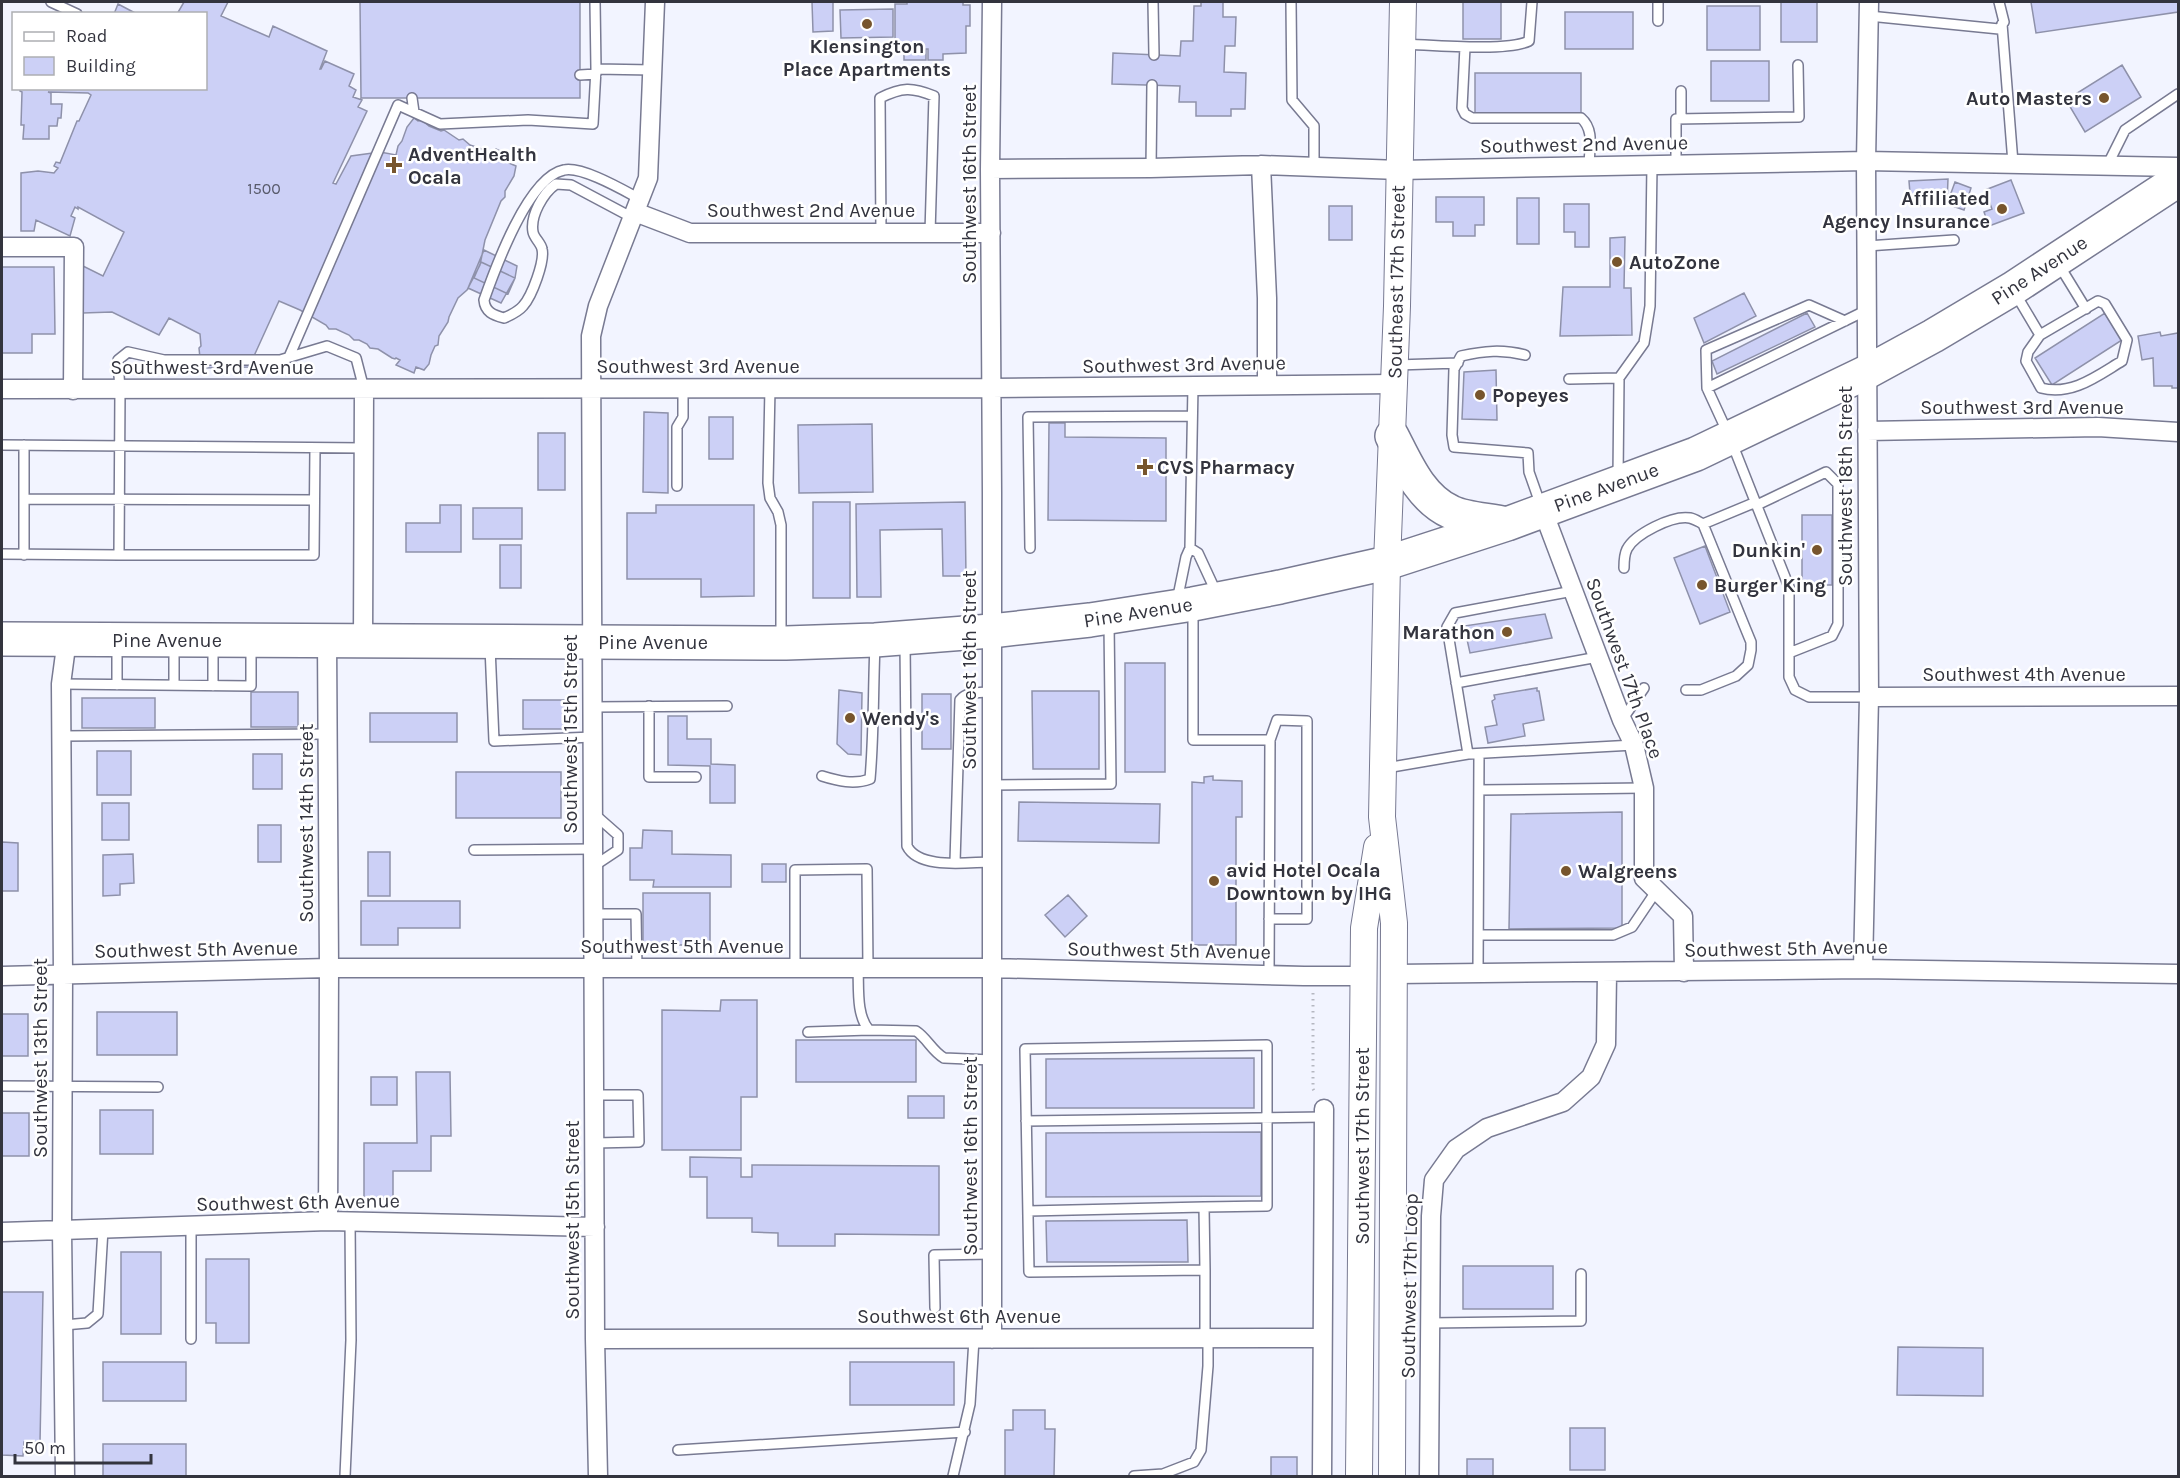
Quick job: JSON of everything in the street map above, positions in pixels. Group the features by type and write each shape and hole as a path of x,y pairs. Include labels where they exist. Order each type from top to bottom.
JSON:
{"highway":[{"name":"Pine Avenue","path":"2,639 781,643 890,639 991,632 1109,617 1196,603 1387,563 1507,524 1696,454 1868,372 2012,289 2178,180"},
{"path":"1392,436 1415,481 1431,498 1451,513 1507,524"}],"main road":[{"name":"Southeast 17th Street","path":"1387,563 1403,2"},
{"name":"Southwest 17th Street","path":"1387,563 1382,817 1394,923 1395,974 1392,1476"},
{"name":"Southwest 17th Street","path":"1359,1476 1364,928 1382,817"}],"street":[{"name":"Southwest 15th Street","path":"598,1476 595,1339 591,336 593,320 648,178 655,2"},
{"name":"Southwest 16th Street","path":"983,1339 992,1254 992,233 990,169 992,2"},
{"name":"Southwest 18th Street","path":"1863,969 1869,697 1866,160 1869,9"},
{"name":"Southwest 2nd Avenue","path":"990,169 1261,165 1399,170 1866,160 2178,167"},
{"path":"1261,165 1267,298 1267,385"},
{"name":"Southwest 2nd Avenue","path":"636,210 690,233 992,233"},
{"path":"2,248 74,247 73,390"},
{"name":"Southwest 3rd Avenue","path":"2,389 1193,386 1267,385 1394,375"},
{"path":"363,641 364,389"},
{"name":"Southwest 3rd Avenue","path":"1867,431 2098,427 2178,432"},
{"name":"Southwest 17th Place","path":"1543,511 1622,720 1634,745 1644,788 1644,878 1683,916 1684,972"},
{"name":"Southwest 13th Street","path":"65,1476 61,684 67,639"},
{"name":"Southwest 14th Street","path":"327,640 328,1221"},
{"name":"Southwest 4th Avenue","path":"1869,697 2178,696"},
{"name":"Southwest 5th Avenue","path":"2,976 329,968 992,968 1363,976"},
{"name":"Southwest 5th Avenue","path":"1395,974 1863,969 2178,974"},
{"name":"Southwest 17th Loop","path":"1429,1476 1431,1216 1434,1180 1456,1149 1487,1128 1563,1102 1591,1077 1606,1044 1607,973"},
{"path":"1322,1476 1324,1113"},
{"name":"Southwest 6th Avenue","path":"2,1232 328,1221 595,1227"},
{"name":"Southwest 6th Avenue","path":"595,1339 1322,1338"}],"lane":[{"path":"51,2 73,12"},
{"path":"289,357 399,105 440,124 528,120 593,124 596,72 595,4 585,2"},
{"path":"1153,2 1154,55"},
{"path":"1291,2 1292,100 1314,126 1314,167"},
{"path":"1402,44 1520,46 1529,42 1532,2"},
{"path":"1658,2 1658,21"},
{"path":"1998,2 2004,22 2002,24 2013,163"},
{"path":"1869,9 1999,28 2002,24"},
{"path":"1465,46 1462,108 1466,114 1472,118 1581,118 1588,124 1590,133 1589,167"},
{"path":"1676,165 1676,119 1799,117 1798,65"},
{"path":"580,75 596,72 652,70"},
{"path":"1151,168 1152,85"},
{"path":"881,233 880,98 894,90 916,88 934,96 930,233"},
{"path":"1681,91 1681,119"},
{"path":"2107,166 2125,130 2178,94"},
{"path":"412,98 414,112"},
{"path":"1618,483 1619,378 1644,343 1650,306 1652,165"},
{"path":"564,170 579,171 636,210 571,185 556,184 546,191 535,219 533,233 542,248 542,261 529,297 523,307 504,318 492,315 484,307 484,300 507,239 539,186 552,175 564,170"},
{"path":"1867,246 1954,240"},
{"path":"2056,260 2086,309"},
{"path":"2012,289 2040,335"},
{"path":"2098,301 2106,304 2127,340 2122,361 2076,387 2052,391 2041,388 2026,361 2028,352 2040,335 2098,301"},
{"path":"1845,321 1809,305 1706,350 1707,388 1730,438 1789,587 1789,677 1795,690 1809,697 1869,697"},
{"path":"1707,388 1867,310"},
{"path":"119,555 120,390 118,360 128,352 164,360 280,360 327,346 356,358 364,389"},
{"path":"1525,355 1507,350 1461,356 1454,369 1452,435 1454,447 1528,453 1529,472 1543,511"},
{"path":"1394,375 1458,363"},
{"path":"1569,379 1619,378"},
{"path":"1193,386 1190,548 1186,557 1196,603"},
{"path":"770,388 768,483 770,498 778,512 781,525 781,643"},
{"path":"677,486 677,427 683,417 683,389"},
{"path":"1030,548 1028,417 1192,416"},
{"path":"2,445 364,448"},
{"path":"24,445 24,555"},
{"path":"2,554 314,555 315,448"},
{"path":"1703,524 1826,472 1838,484 1838,624 1832,636 1789,653"},
{"path":"24,499 314,500"},
{"path":"1624,568 1625,552 1638,536 1681,518 1690,518 1703,524 1744,625 1751,650 1748,665 1736,676 1701,690 1686,690"},
{"path":"1190,548 1198,553 1193,740 1270,740"},
{"path":"1478,974 1479,790 1474,754 1456,683 1447,627 1455,613 1573,591"},
{"path":"991,785 1110,784 1109,617"},
{"path":"116,639 117,685"},
{"path":"822,776 837,781 860,783 870,778 874,740 873,702 890,639"},
{"path":"890,639 907,846 911,854 918,859 936,863 992,862"},
{"path":"174,640 174,686"},
{"path":"213,640 213,686"},
{"path":"61,684 250,686 251,640"},
{"path":"490,642 494,741 593,737"},
{"path":"1456,683 1598,657"},
{"path":"1622,720 1644,688"},
{"path":"955,862 960,700 963,696 991,692"},
{"path":"649,706 649,777 696,777"},
{"path":"592,707 727,706"},
{"path":"1269,919 1307,920 1307,721 1276,720 1270,740 1269,919 1269,975"},
{"path":"62,736 328,734"},
{"path":"1383,768 1474,754 1634,745"},
{"path":"1479,790 1644,788"},
{"path":"474,850 594,857"},
{"path":"795,968 795,870 867,869 861,1014 863,1023 869,1030"},
{"path":"1479,935 1612,935 1632,927 1656,890"},
{"path":"594,914 636,914 637,968"},
{"path":"808,1032 916,1031 944,1058 992,1060"},
{"path":"1028,1211 1267,1206 1267,1045 1025,1049 1029,1272 1204,1270"},
{"path":"2,1086 158,1087"},
{"path":"595,1095 638,1095 639,1142 595,1143"},
{"path":"1026,1121 1268,1118 1324,1113"},
{"path":"1134,1476 1163,1473 1184,1466 1194,1462 1201,1450 1208,1366 1204,1208"},
{"path":"345,1476 351,1340 350,1221"},
{"path":"191,1226 191,1339"},
{"path":"64,1325 87,1323 98,1314 103,1229"},
{"path":"935,1308 934,1255 992,1254"},
{"path":"1430,1323 1581,1321 1581,1274"},
{"path":"953,1476 965,1432 983,1339"},
{"path":"678,1450 965,1432"}],"path":[{"path":"1313,976 1313,1089 1324,1113"}],"building":[{"name":"AdventHealth Ocala","path":"184,2 228,2 221,16 269,37 273,26 327,51 320,69 325,61 354,74 349,86 356,90 353,97 362,100 358,107 367,111 333,183 336,184 351,156 380,152 396,155 407,127 414,118 485,150 492,157 496,149 511,156 509,163 516,166 514,176 505,191 505,197 501,201 485,240 480,265 467,290 458,298 439,336 438,345 435,346 429,364 424,370 416,367 414,373 396,365 400,360 378,349 370,348 367,344 354,340 336,329 329,329 300,310 279,301 249,367 201,368 200,334 169,318 159,335 112,312 83,313 83,266 103,276 124,232 78,207 78,209 75,207 71,216 75,218 70,236 36,220 34,231 21,231 21,173 38,171 54,173 58,168 54,166 56,162 60,163 77,121 91,95 48,92 51,93 51,104 62,104 61,118 58,118 57,126 49,126 49,139 23,139 22,92 20,90 207,90 207,12 178,12"},
{"path":"360,2 580,2 580,98 361,98"},
{"path":"812,2 833,2 833,31 813,32"},
{"path":"907,2 963,2 963,5 970,5 970,26 966,26 966,53 943,54 943,60 928,60 928,49 926,49 926,60 904,60 904,53 895,53 895,4 907,4"},
{"path":"1201,2 1223,2 1223,17 1236,17 1235,46 1225,46 1224,72 1246,73 1245,109 1231,109 1231,116 1196,116 1196,102 1179,102 1180,86 1112,84 1113,53 1180,56 1181,41 1193,41 1194,6 1201,6"},
{"path":"1463,2 1501,2 1501,39 1463,39"},
{"path":"1781,2 1817,2 1817,42 1781,42"},
{"path":"2031,2 2178,2 2178,12 2036,33"},
{"path":"118,4 133,12 115,12"},
{"path":"1707,6 1760,6 1760,50 1707,50"},
{"name":"KIensington Place Apartments","path":"893,9 893,37 841,38 840,10"},
{"path":"1565,12 1633,12 1633,49 1565,49"},
{"path":"1711,61 1769,61 1769,101 1711,101"},
{"name":"Auto Masters","path":"2122,65 2141,97 2085,132 2066,100"},
{"path":"1475,73 1581,73 1581,113 1475,113"},
{"path":"1948,179 1947,204 1911,206 1909,181"},
{"path":"2011,180 2024,213 1989,226 1984,212 1992,209 1985,190"},
{"path":"1955,182 1971,188 1964,210 1947,204"},
{"path":"1436,197 1484,197 1484,225 1475,225 1475,236 1453,236 1453,222 1436,222"},
{"path":"1517,198 1539,198 1539,244 1517,244"},
{"path":"1564,204 1589,204 1589,247 1575,247 1575,232 1564,232"},
{"path":"1329,206 1352,206 1352,240 1329,240"},
{"name":"AutoZone","path":"1625,237 1624,288 1631,288 1632,335 1560,336 1563,287 1610,287 1610,238"},
{"path":"484,250 517,266 515,278 501,303 468,288"},
{"path":"481,262 515,278 508,294 474,278"},
{"path":"2,267 54,267 55,334 32,334 32,353 2,353"},
{"path":"1744,293 1756,316 1704,343 1694,318"},
{"path":"1807,313 1815,327 1717,374 1712,361"},
{"path":"2105,313 2122,340 2052,385 2035,358"},
{"path":"2160,332 2161,336 2178,333 2178,388 2154,386 2153,358 2142,360 2138,336"},
{"name":"Popeyes","path":"1496,370 1497,420 1462,419 1464,372"},
{"path":"644,412 668,413 668,493 643,492"},
{"path":"709,417 733,417 733,459 709,459"},
{"path":"1049,423 1065,423 1065,437 1166,438 1166,521 1048,520"},
{"path":"872,424 873,492 799,493 798,425"},
{"path":"538,433 565,433 565,490 538,490"},
{"path":"813,502 850,502 850,598 813,598"},
{"path":"965,502 966,576 943,576 942,529 880,530 881,597 857,597 856,504"},
{"path":"440,505 461,505 461,552 406,552 406,523 440,523"},
{"path":"656,505 754,505 754,596 701,597 701,579 627,579 627,513 656,513"},
{"path":"473,508 522,508 522,539 473,539"},
{"name":"Dunkin'","path":"1802,515 1832,515 1832,585 1802,585"},
{"path":"500,545 521,545 521,588 500,588"},
{"name":"Burger King","path":"1705,546 1730,612 1700,624 1674,558"},
{"name":"Marathon","path":"1545,614 1552,638 1470,653 1464,626"},
{"path":"1125,663 1165,663 1165,772 1125,772"},
{"path":"1537,688 1544,720 1523,724 1525,736 1488,743 1485,727 1497,725 1492,701 1495,699 1494,695"},
{"name":"Wendy's","path":"839,690 862,693 861,755 848,754 837,744"},
{"path":"1032,691 1099,691 1099,769 1033,769"},
{"path":"251,692 298,692 298,727 251,727"},
{"path":"922,694 951,694 951,749 922,749"},
{"path":"82,698 155,698 155,728 82,728"},
{"path":"523,700 568,700 568,729 523,729"},
{"path":"370,713 457,713 457,742 370,742"},
{"path":"668,716 687,716 687,739 711,739 711,764 735,765 735,803 710,803 710,766 668,765"},
{"path":"97,751 131,751 131,795 97,795"},
{"path":"253,754 282,754 282,789 253,789"},
{"path":"456,772 561,772 561,818 456,818"},
{"name":"avid Hotel Ocala Downtown by IHG","path":"1213,776 1213,780 1242,781 1242,817 1236,817 1236,945 1192,945 1192,782 1204,783 1204,777"},
{"path":"1019,802 1160,804 1159,843 1018,841"},
{"path":"102,803 129,803 129,840 102,840"},
{"name":"Walgreens","path":"1622,812 1622,928 1509,929 1511,814"},
{"path":"258,825 281,825 281,862 258,862"},
{"path":"643,830 672,831 672,854 731,855 731,887 653,887 654,880 630,880 630,848 642,848"},
{"path":"2,842 18,843 18,891 2,891"},
{"path":"368,852 390,852 390,896 368,896"},
{"path":"133,854 134,883 120,884 120,895 103,896 103,855"},
{"path":"762,864 786,864 786,882 762,882"},
{"path":"643,893 710,893 710,945 643,945"},
{"path":"1068,895 1087,916 1065,937 1045,915"},
{"path":"361,901 460,901 460,928 398,928 398,945 361,945"},
{"path":"721,1000 757,1000 757,1097 741,1097 741,1150 662,1150 662,1010 720,1011"},
{"path":"97,1012 177,1012 177,1055 97,1055"},
{"path":"2,1014 28,1014 28,1056 2,1056"},
{"path":"796,1040 916,1040 916,1082 796,1082"},
{"path":"1254,1058 1254,1108 1046,1108 1046,1059"},
{"path":"416,1072 450,1072 451,1136 431,1136 431,1171 393,1171 393,1199 364,1199 364,1143 417,1143"},
{"path":"371,1077 397,1077 397,1105 371,1105"},
{"path":"908,1096 944,1096 944,1118 908,1118"},
{"path":"100,1110 153,1110 153,1154 100,1154"},
{"path":"2,1113 29,1113 29,1156 2,1156"},
{"path":"1261,1132 1261,1196 1046,1197 1046,1133"},
{"path":"690,1157 741,1158 741,1177 752,1177 752,1165 939,1166 939,1235 835,1234 835,1246 778,1246 778,1233 752,1232 752,1218 707,1218 707,1177 690,1177"},
{"path":"1187,1220 1188,1262 1047,1262 1046,1221"},
{"path":"121,1252 161,1252 161,1334 121,1334"},
{"path":"206,1259 249,1259 249,1343 216,1343 216,1323 206,1323"},
{"path":"1463,1266 1553,1266 1553,1309 1463,1309"},
{"path":"2,1292 43,1292 40,1442 24,1442 23,1456 2,1455"},
{"path":"1898,1347 1983,1348 1983,1396 1897,1395"},
{"path":"103,1362 186,1362 186,1401 103,1401"},
{"path":"850,1362 954,1362 954,1405 850,1405"},
{"path":"1013,1410 1045,1410 1045,1429 1055,1429 1054,1476 1005,1476 1005,1430 1013,1430"},
{"path":"1570,1428 1605,1428 1605,1470 1570,1470"},
{"path":"103,1444 186,1444 186,1476 103,1476"},
{"path":"1271,1457 1297,1457 1297,1476 1271,1476"},
{"path":"1467,1459 1493,1459 1493,1476 1467,1476"}],"place":[{"name":"KIensington Place Apartments","path":"867,24"},
{"name":"Auto Masters","path":"2104,98"},
{"name":"AdventHealth Ocala","path":"394,165"},
{"name":"Affiliated Agency Insurance","path":"2002,209"},
{"name":"AutoZone","path":"1617,262"},
{"name":"Popeyes","path":"1480,395"},
{"name":"CVS Pharmacy","path":"1145,467"},
{"name":"Dunkin'","path":"1817,550"},
{"name":"Burger King","path":"1702,585"},
{"name":"Marathon","path":"1507,632"},
{"name":"Wendy's","path":"850,718"},
{"name":"Walgreens","path":"1566,871"},
{"name":"avid Hotel Ocala Downtown by IHG","path":"1214,881"}]}
